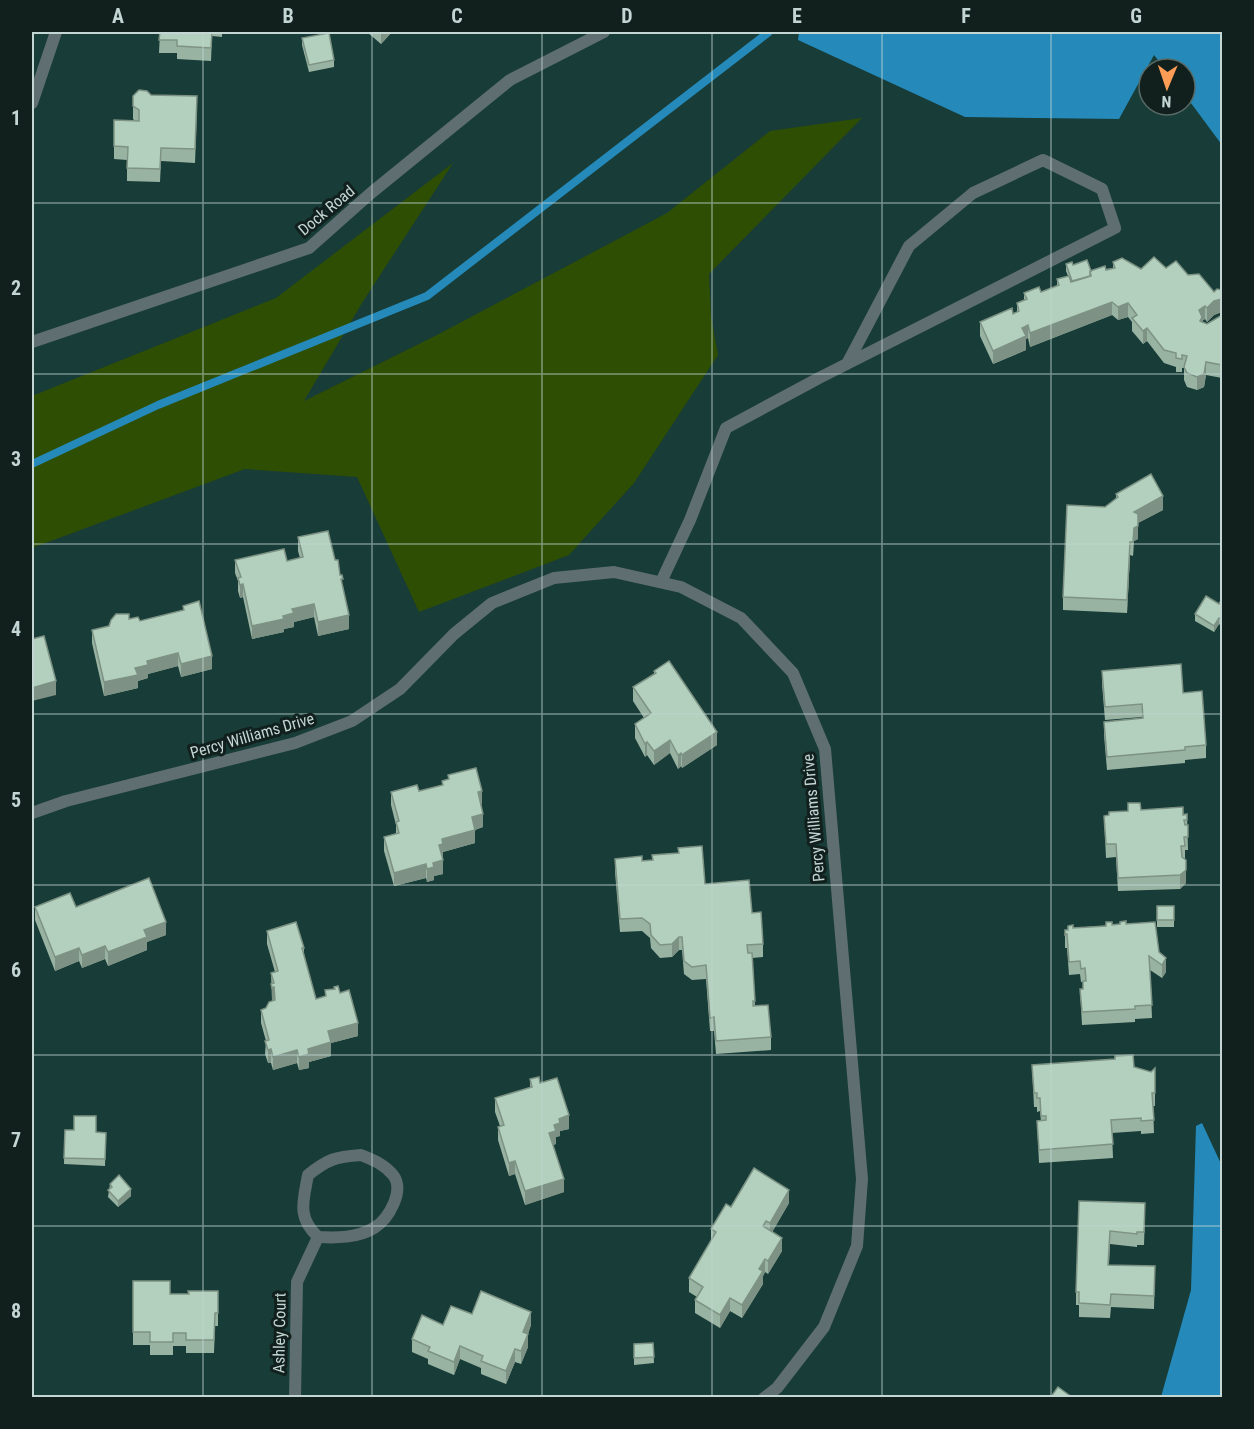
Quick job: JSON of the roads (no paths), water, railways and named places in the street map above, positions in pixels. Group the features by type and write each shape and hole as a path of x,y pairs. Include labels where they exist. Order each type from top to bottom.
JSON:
{"street":[{"path":"32,103 56,32"},
{"name":"Dock Road","path":"32,342 309,248 510,80 604,32"},
{"path":"661,582 690,520 726,428 1115,228 1102,189 1042,160 973,194 909,246 847,364"},
{"name":"Percy Williams Drive","path":"32,813 66,801 295,743 352,721 400,689 454,634 492,603 554,578 614,572 661,582 681,587 741,618 793,673 825,749 862,1179 857,1246 824,1328 777,1388 764,1398"},
{"path":"361,1155 379,1162 394,1176 397,1192 391,1210 375,1227 341,1238 318,1237 307,1226 303,1208 308,1175 324,1162 340,1157 361,1155"},
{"name":"Ashley Court","path":"295,1398 297,1282 318,1237"}],"water":[{"path":"799,32 1222,32 1222,145 1197,111 1197,57 1156,57 1154,55 1153,57 1137,57 1137,86 1119,119 965,117 798,40"},
{"path":"1202,1123 1222,1166 1222,1397 1161,1397 1191,1290 1196,1126"}],"waterway":[{"path":"32,464 158,405 427,296 769,32"}]}
